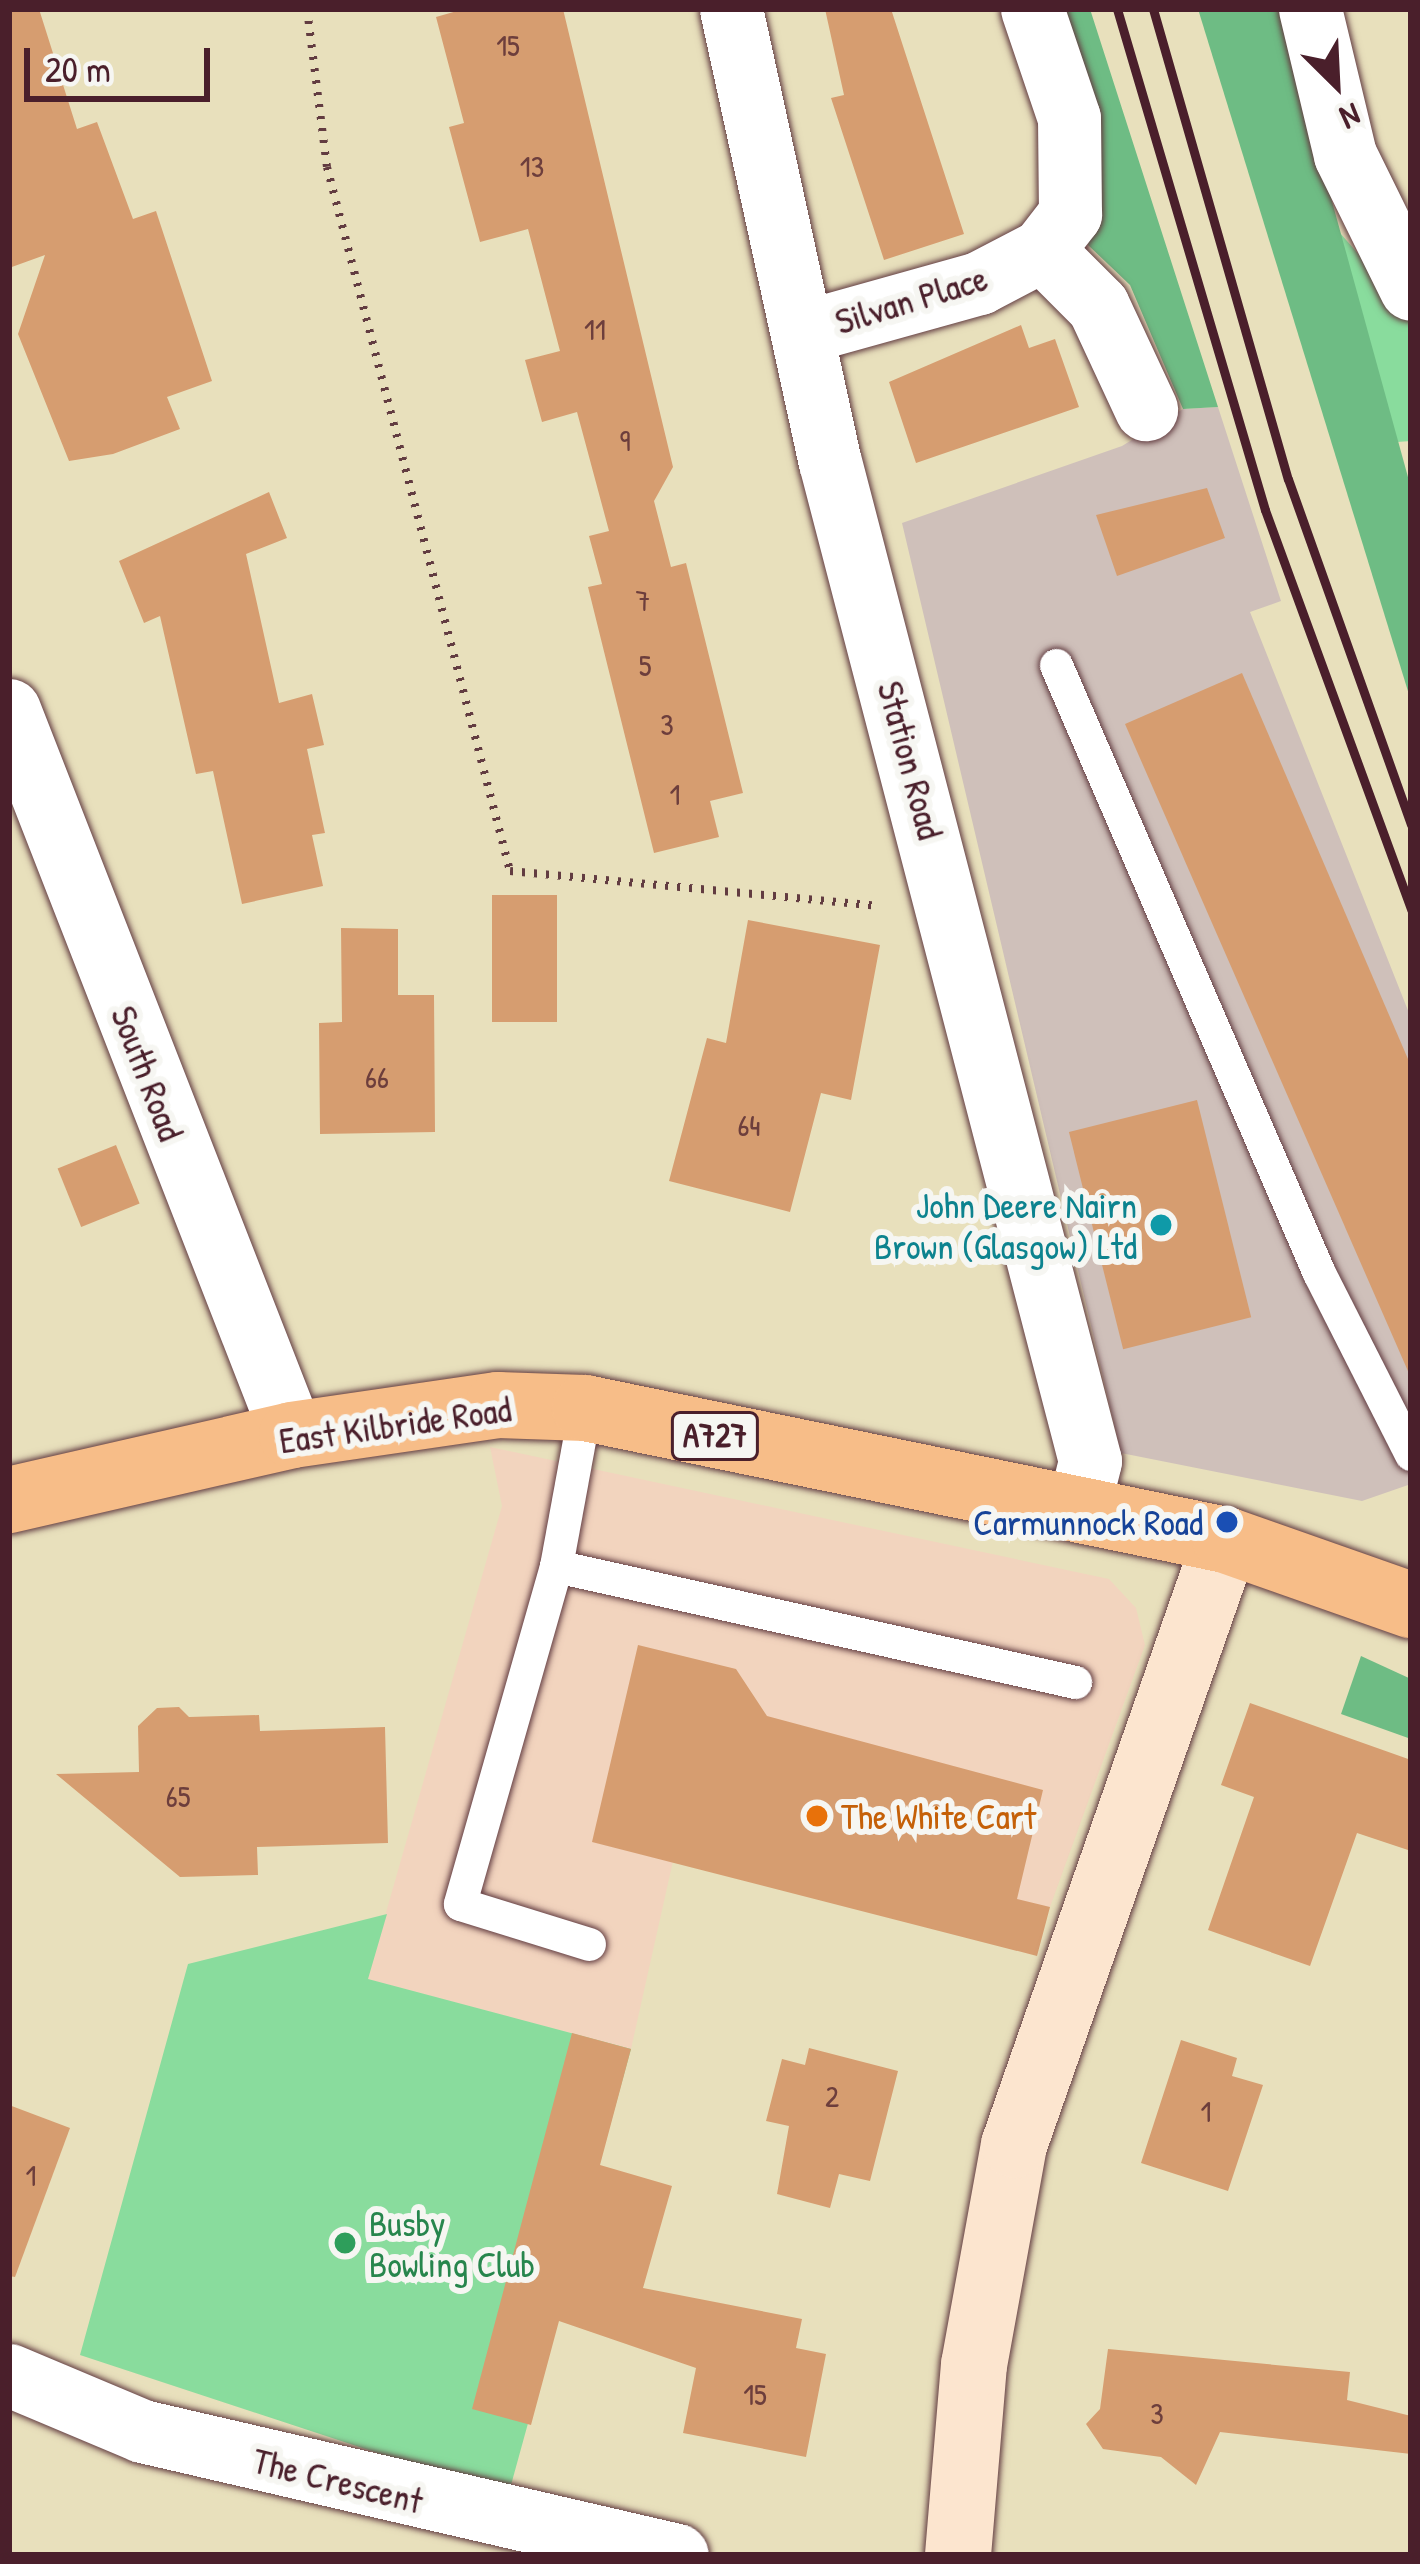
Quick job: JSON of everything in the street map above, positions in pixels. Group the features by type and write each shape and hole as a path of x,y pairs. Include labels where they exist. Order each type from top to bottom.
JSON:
{"main road":[{"name":"East Kilbride Road","path":"9,1500 292,1435 498,1405 585,1408 1226,1540 1411,1606"},
{"path":"958,2555 974,2365 1014,2145 1226,1540"}],"street":[{"name":"Station Road","path":"730,9 807,331 830,462 952,913 1090,1461 1078,1509"},
{"path":"1032,9 1069,118 1070,214 1042,250 1098,306 1146,409"},
{"path":"1310,9 1345,155 1411,289"},
{"name":"Silvan Place","path":"807,331 979,283 1042,250"},
{"name":"South Road","path":"9,710 292,1435"},
{"name":"The Crescent","path":"9,2374 142,2432 677,2555"}],"lane":[{"path":"1056,665 1319,1273 1411,1454"},
{"path":"585,1408 556,1566 460,1904 589,1945"},
{"path":"556,1566 1075,1682"}],"path":[{"path":"307,9 327,167 510,871 952,913"}],"shaded area":[{"path":"1218,407 1281,601 1250,612 1411,1018 1411,1484 1362,1501 1121,1453 902,523 1122,446 1183,409"},
{"path":"490,1447 1109,1579 1136,1608 1145,1645 1050,1907 673,1861 631,2049 367,1979 502,1506"}],"green space":[{"path":"1058,9 1090,9 1218,407 1183,409 1130,285 1088,245 1102,195"},
{"path":"1198,9 1279,9 1411,488 1411,701"},
{"path":"1340,233 1411,314 1411,441 1397,442"},
{"path":"1361,1656 1411,1679 1411,1739 1341,1714"},
{"name":"Busby Bowling Club","path":"387,1914 368,1979 631,2049 508,2496 80,2355 188,1964"}],"building":[{"path":"9,9 39,9 77,129 97,122 133,219 156,211 212,381 167,397 180,429 113,454 69,461 18,334 45,255 9,268"},
{"path":"464,9 563,9 673,467 654,501 671,567 686,563 743,793 710,801 719,837 654,853 588,587 602,584 589,536 609,531 577,412 542,422 525,360 560,351 528,229 480,242 449,127 464,123 436,17"},
{"path":"825,9 891,9 964,234 884,260 831,98 844,95"},
{"path":"1021,325 1029,348 1055,339 1079,407 916,463 889,382"},
{"path":"1207,488 1225,538 1117,576 1096,515"},
{"path":"269,492 287,538 246,554 279,703 312,694 324,745 307,749 325,833 312,835 323,886 242,904 213,771 196,774 160,616 144,623 119,561"},
{"path":"1242,673 1411,1066 1411,1378 1125,724"},
{"path":"492,895 557,895 557,1022 492,1022"},
{"path":"748,920 880,945 851,1100 821,1093 790,1212 669,1181 707,1038 726,1043"},
{"path":"341,928 398,929 398,995 434,995 435,1132 320,1134 319,1023 342,1022"},
{"name":"John Deere Nairn Brown (Glasgow) Ltd","path":"1197,1100 1251,1317 1123,1349 1069,1132"},
{"path":"116,1145 140,1203 81,1227 58,1169"},
{"name":"The White Cart","path":"638,1645 736,1669 767,1716 1043,1790 1017,1899 1050,1907 1037,1956 592,1842"},
{"path":"1250,1703 1411,1760 1411,1851 1357,1833 1310,1966 1208,1930 1254,1797 1221,1785"},
{"path":"179,1707 189,1717 259,1715 260,1731 385,1727 388,1843 257,1847 258,1875 180,1877 56,1774 139,1772 138,1726 157,1708"},
{"path":"572,2033 631,2049 600,2165 672,2186 643,2288 802,2319 796,2348 826,2354 806,2457 683,2433 696,2368 559,2321 531,2425 472,2409"},
{"path":"1181,2040 1237,2058 1232,2076 1263,2085 1228,2191 1141,2163"},
{"path":"809,2048 898,2071 870,2181 839,2174 830,2208 777,2194 789,2126 766,2121 782,2059 805,2065"},
{"path":"9,2105 70,2128 15,2277 9,2276"},
{"path":"1108,2349 1350,2372 1347,2400 1411,2416 1411,2454 1220,2432 1196,2485 1161,2457 1103,2449 1086,2424 1100,2409"}],"railway":[{"path":"1117,9 1265,510 1411,910"},
{"path":"1153,9 1288,479 1411,825"}],"place":[{"name":"John Deere Nairn Brown (Glasgow) Ltd","path":"1161,1225"},
{"name":"Carmunnock Road","path":"1227,1522"},
{"name":"The White Cart","path":"817,1816"},
{"name":"Busby Bowling Club","path":"345,2243"}]}
